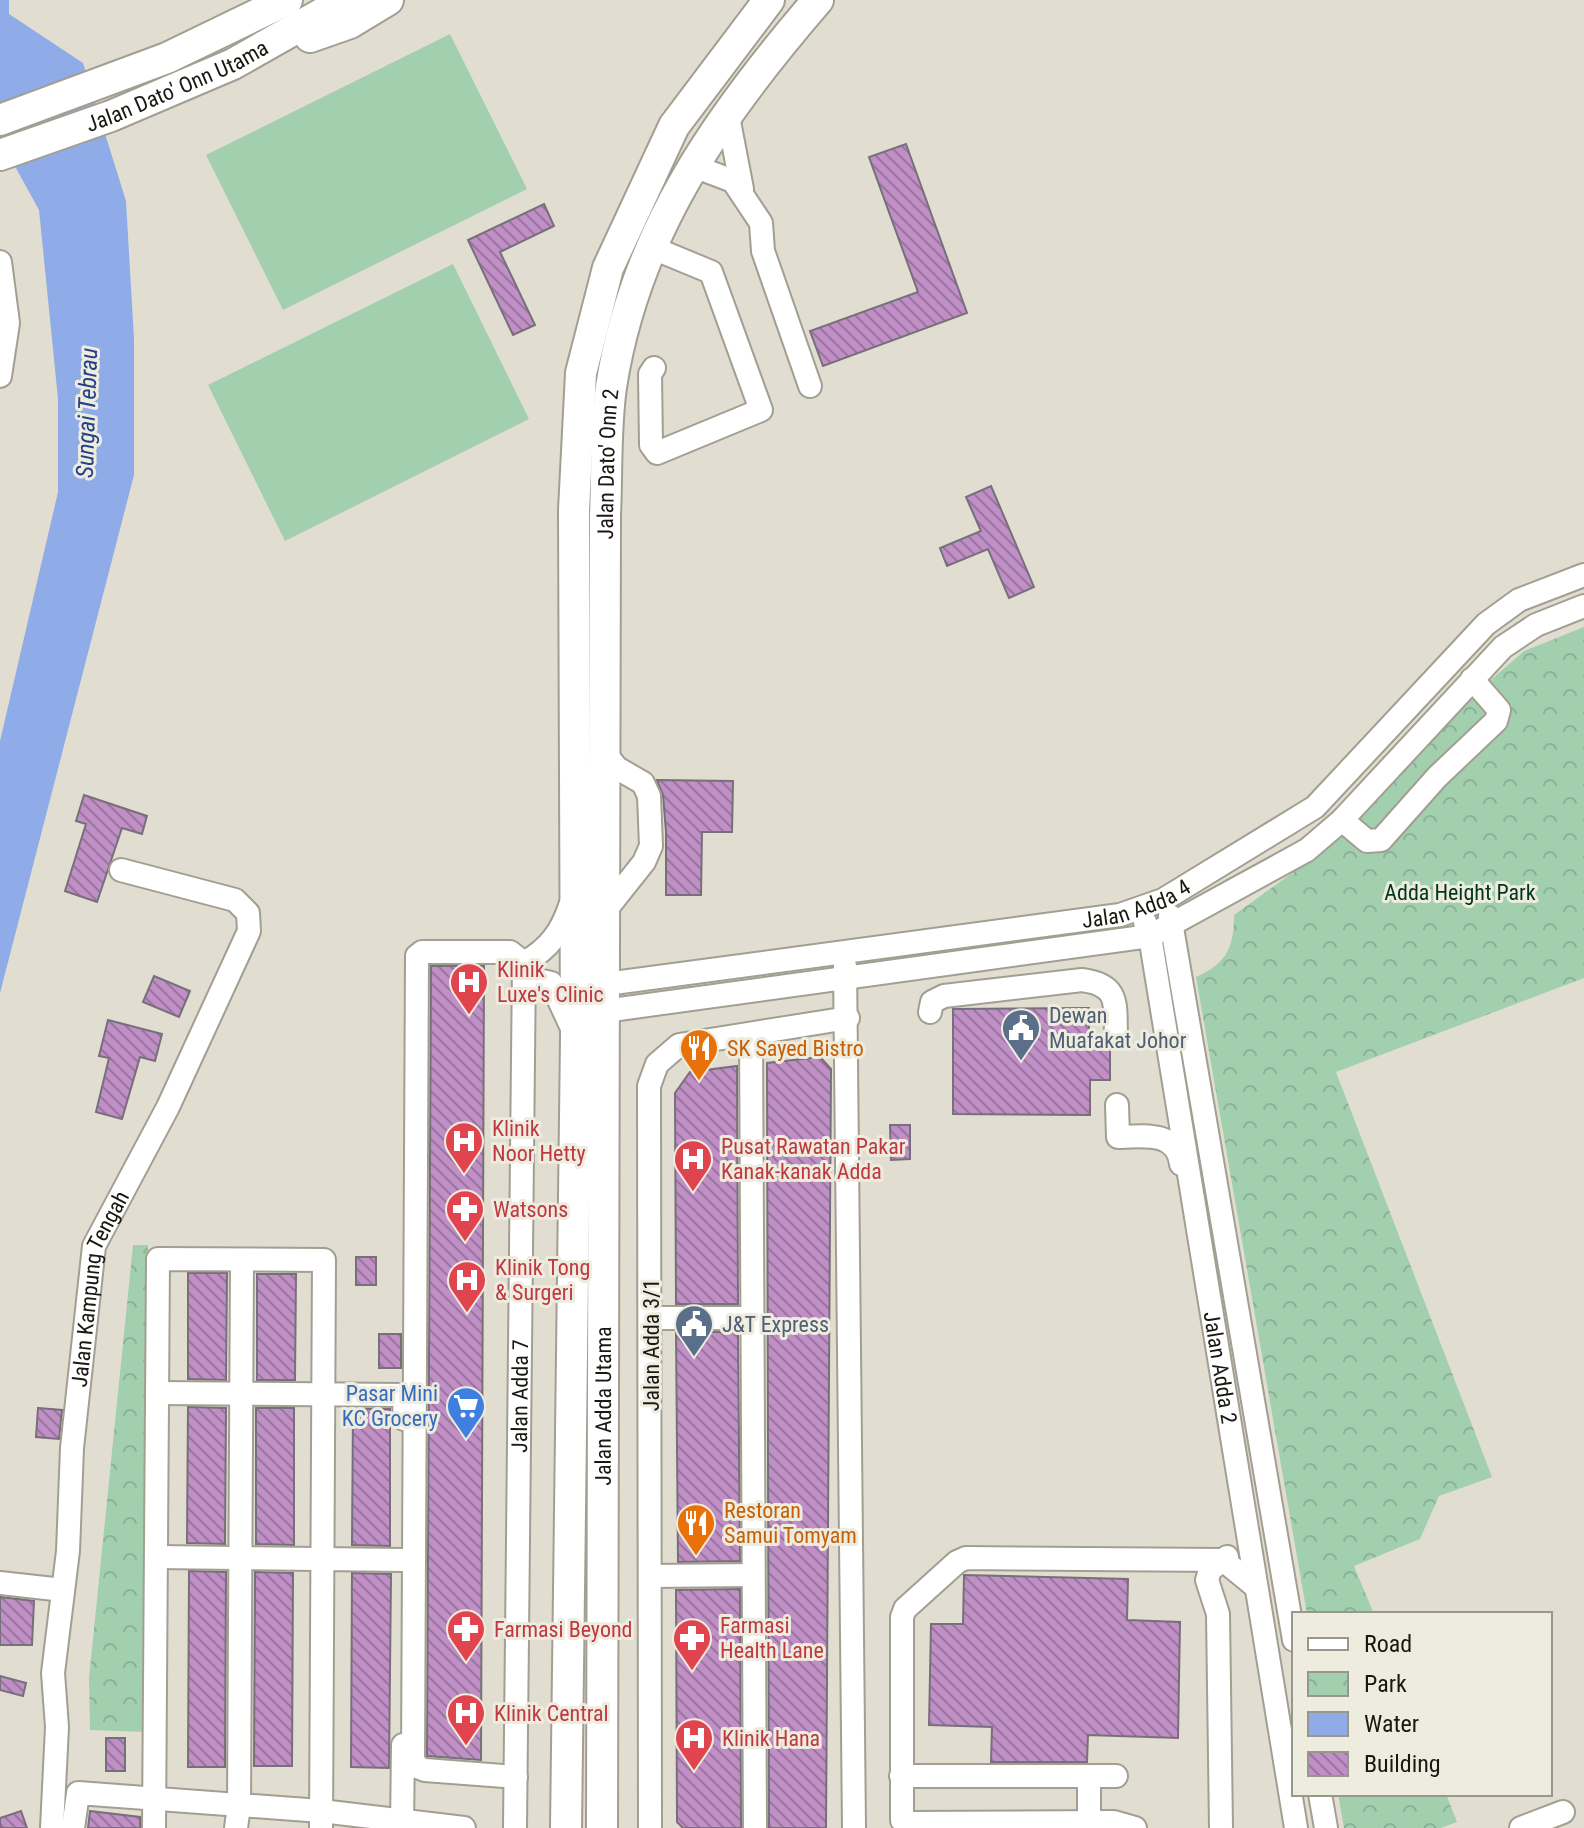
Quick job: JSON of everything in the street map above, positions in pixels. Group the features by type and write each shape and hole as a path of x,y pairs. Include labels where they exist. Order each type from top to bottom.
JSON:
{"main road":[{"path":"229,31 267,0"},
{"name":"Jalan Dato' Onn Utama","path":"0,120 167,58 229,31 287,0"},
{"name":"Jalan Dato' Onn Utama","path":"0,155 111,116 233,64 346,0"},
{"path":"233,64 350,23 388,0"},
{"name":"Jalan Dato' Onn 2","path":"588,1007 576,889 574,510 581,373 608,268 674,126 769,0"},
{"name":"Jalan Dato' Onn 2","path":"588,1007 605,911 605,515 611,388 628,314 653,248 691,165 727,111 818,0"},
{"name":"Jalan Adda Utama","path":"566,1828 588,1007"},
{"name":"Jalan Adda Utama","path":"588,1007 602,1828"}],"street":[{"path":"727,111 742,189 761,223 763,251 810,386"},
{"path":"691,165 733,181 742,189"},
{"path":"653,248 711,272 761,410 657,453 651,445 650,374 654,368"},
{"path":"0,262 8,323 0,376"},
{"name":"Jalan Adda 4","path":"588,1007 844,953 1140,909 1163,900 1315,807 1486,624 1519,600 1584,575"},
{"name":"Jalan Adda 4","path":"588,1007 847,980 1150,936 1174,926 1307,850 1342,820 1472,679 1520,634 1584,606"},
{"path":"1342,820 1367,841 1381,840 1437,777 1496,721 1499,710 1472,679"},
{"path":"605,753 617,768 643,783 649,796 651,846 644,862 605,911"},
{"name":"Jalan Kampung Tengah","path":"52,1828 57,1727 53,1673 63,1590 72,1448 94,1246 168,1107 249,931 248,913 235,900 121,870"},
{"path":"524,970 563,927 576,889"},
{"name":"Jalan Adda 2","path":"1163,900 1174,926 1292,1628"},
{"name":"Jalan Adda 2","path":"1140,909 1150,936 1296,1828"},
{"path":"1095,945 1138,954 1146,964 1161,1005"},
{"path":"516,1777 425,1770 417,1767 413,1759 417,956 422,952 510,952 524,970 588,1007"},
{"path":"844,953 848,1018 854,1828"},
{"name":"Jalan Adda 7","path":"515,1828 524,970"},
{"path":"930,1012 932,1002 944,996 1082,980 1102,983 1111,992 1115,1004 1116,1036"},
{"name":"Jalan Adda 3/1","path":"650,1828 652,1318 649,1086 657,1064 679,1045 848,1018"},
{"path":"751,1034 755,1828"},
{"path":"1154,1136 1170,1119 1169,1055"},
{"path":"1117,1105 1118,1137 1154,1136 1175,1145 1180,1154 1188,1219 1198,1232"},
{"path":"154,1828 158,1259 324,1260 321,1819"},
{"path":"237,1817 242,1260"},
{"path":"652,1318 754,1318"},
{"path":"157,1393 405,1395 402,1824"},
{"path":"1221,1828 1219,1627 1207,1580 1210,1570 1239,1549 1247,1532"},
{"path":"157,1557 404,1560"},
{"path":"1135,1828 1114,1822 1001,1826 909,1823 902,1820 902,1617 909,1604 957,1562 966,1558 1223,1560 1256,1587"},
{"path":"650,1576 753,1575"},
{"path":"0,1583 63,1590"},
{"path":"901,1776 1116,1776"},
{"path":"1089,1777 1089,1823"},
{"path":"73,1828 78,1793 155,1801 237,1817 464,1828"},
{"path":"1320,1796 1326,1828"},
{"path":"1521,1828 1563,1812"}],"green space":[{"path":"450,34 527,189 283,310 206,155"},
{"path":"453,264 529,419 285,541 208,385"},
{"name":"Adda Height Park","path":"1584,627 1584,978 1336,1072 1492,1477 1439,1496 1420,1539 1354,1566 1373,1612 1307,1612 1196,977 1215,966 1226,954 1232,937 1234,915 1345,835 1478,691 1524,651"},
{"path":"133,1245 148,1245 145,1732 90,1730 89,1678"},
{"path":"1338,1796 1447,1796 1457,1822 1441,1828 1344,1828"}],"water":[{"name":"Sungai Tebrau","path":"0,0 9,0 9,14 83,63 126,201 134,339 134,475 0,993 0,741 58,492 58,399 39,210 0,139"}],"building":[{"path":"906,144 967,313 823,366 810,331 918,292 869,157"},
{"path":"544,204 554,226 500,252 535,325 513,335 468,240"},
{"path":"991,486 1034,587 1009,598 988,549 947,566 940,548 981,531 966,497"},
{"path":"657,780 733,781 732,832 702,832 701,895 666,895 666,832 663,795"},
{"path":"84,795 147,816 142,834 122,828 97,902 65,891 86,824 76,821"},
{"path":"431,966 484,966 481,1760 427,1756"},
{"path":"154,976 190,991 179,1017 143,1002"},
{"name":"Dewan Muafakat Johor","path":"1089,1008 1089,1044 1104,1044 1110,1049 1110,1080 1090,1080 1090,1115 953,1114 953,1009"},
{"path":"108,1020 162,1034 155,1061 140,1057 122,1119 96,1112 109,1058 99,1056"},
{"path":"820,1057 831,1069 826,1828 769,1828 767,1063"},
{"path":"737,1066 738,1304 676,1304 675,1093 690,1072"},
{"path":"890,1125 910,1125 910,1159 891,1160"},
{"path":"356,1257 376,1257 376,1285 356,1285"},
{"path":"188,1273 227,1273 226,1380 188,1379"},
{"path":"257,1274 296,1274 295,1380 257,1380"},
{"path":"676,1332 738,1332 740,1561 678,1562"},
{"path":"379,1334 401,1334 401,1368 379,1368"},
{"path":"188,1407 226,1408 225,1544 187,1543"},
{"path":"38,1408 62,1410 59,1439 36,1437"},
{"path":"256,1408 294,1408 294,1545 256,1544"},
{"path":"353,1409 390,1409 390,1546 352,1545"},
{"path":"189,1571 226,1572 225,1767 188,1767"},
{"path":"255,1572 293,1573 292,1766 254,1766"},
{"path":"352,1573 391,1574 389,1768 351,1767"},
{"path":"964,1575 1128,1579 1127,1620 1180,1622 1178,1738 1088,1735 1087,1762 991,1762 992,1727 929,1725 931,1624 963,1624"},
{"path":"740,1589 741,1828 683,1828 677,1822 676,1590"},
{"path":"0,1597 34,1601 32,1645 0,1645"},
{"path":"0,1676 26,1683 23,1696 0,1690"},
{"path":"106,1738 125,1738 125,1771 106,1771"},
{"path":"21,1811 27,1828 0,1828 0,1818"},
{"path":"90,1811 140,1817 140,1828 88,1828"}],"place":[{"name":"Klinik Luxe's Clinic","path":"469,1016"},
{"name":"Dewan Muafakat Johor","path":"1021,1062"},
{"name":"SK Sayed Bistro","path":"699,1082"},
{"name":"Klinik Noor Hetty","path":"464,1175"},
{"name":"Pusat Rawatan Pakar Kanak-kanak Adda","path":"693,1193"},
{"name":"Watsons","path":"465,1243"},
{"name":"Klinik Tong & Surgeri","path":"467,1314"},
{"name":"J&T Express","path":"694,1358"},
{"name":"Pasar Mini KC Grocery","path":"466,1440"},
{"name":"Restoran Samui Tomyam","path":"696,1557"},
{"name":"Farmasi Beyond","path":"466,1663"},
{"name":"Farmasi Health Lane","path":"692,1672"},
{"name":"Klinik Central","path":"466,1747"},
{"name":"Klinik Hana","path":"694,1772"}]}
